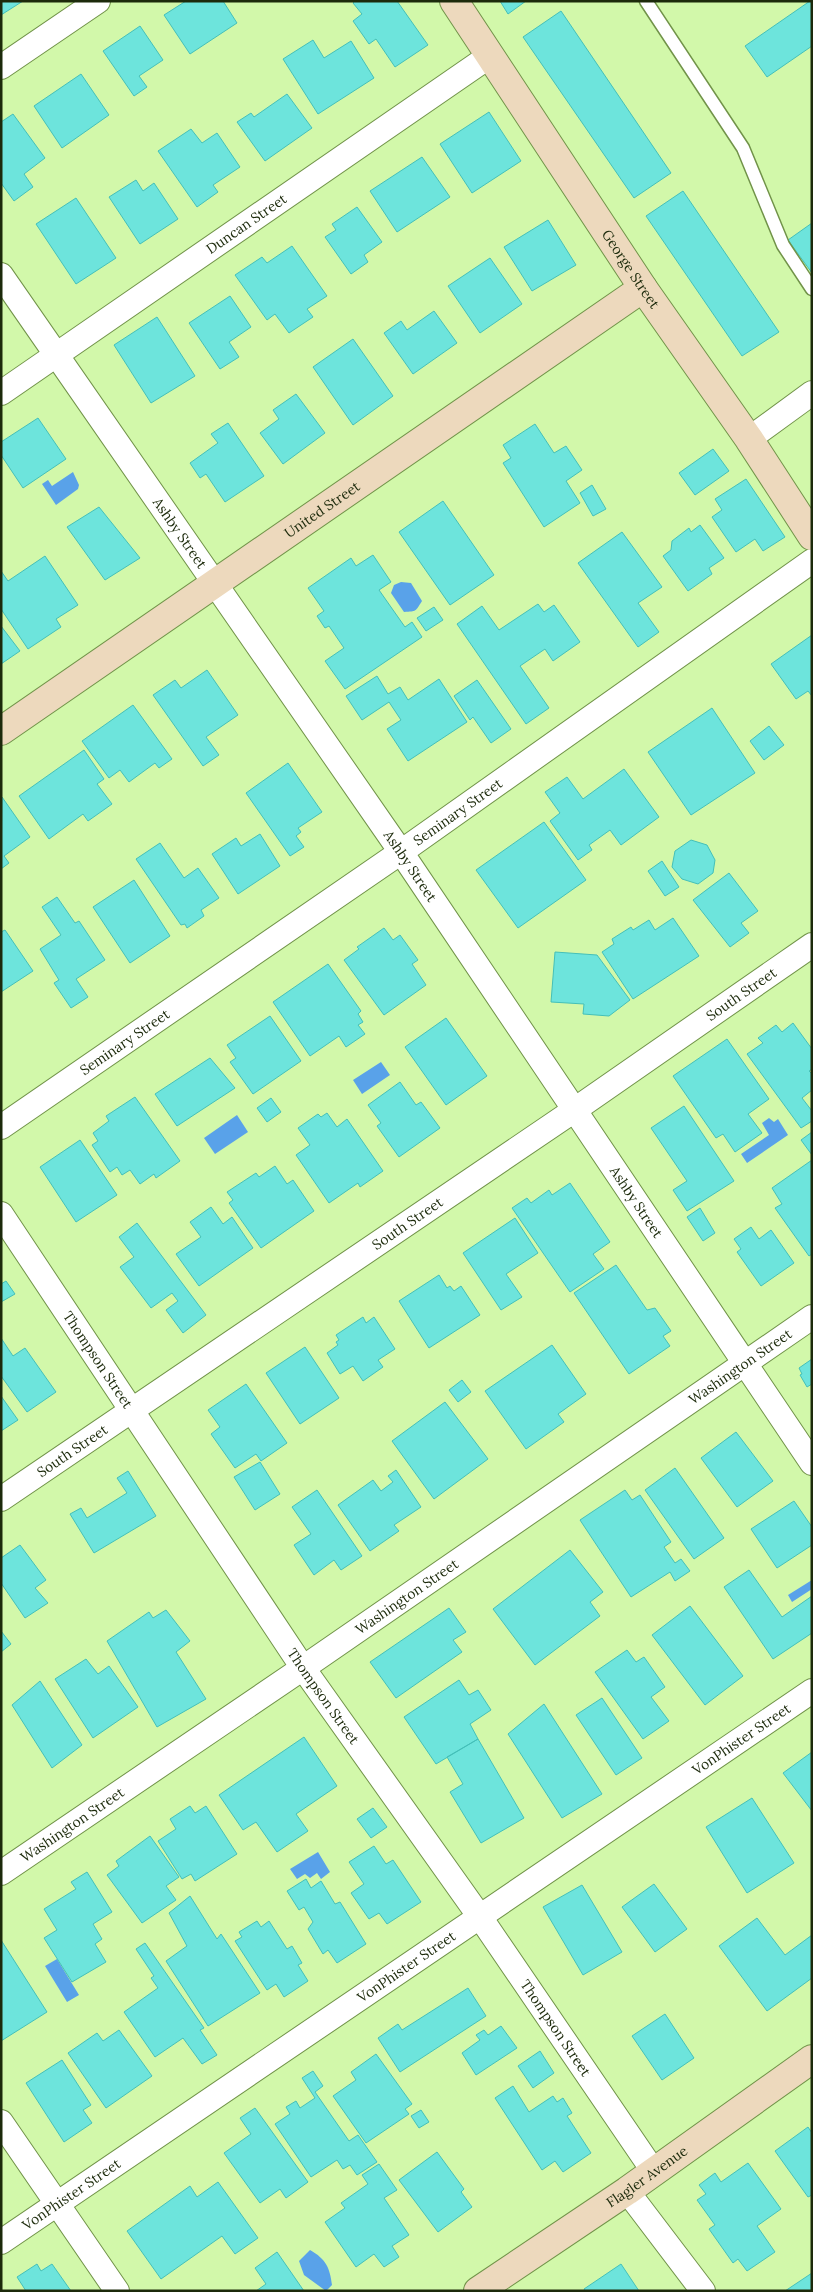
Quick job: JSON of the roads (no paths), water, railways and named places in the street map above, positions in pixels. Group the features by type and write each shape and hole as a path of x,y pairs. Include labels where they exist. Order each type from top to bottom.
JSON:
{"street":[{"path":"1,66 98,1"},
{"name":"George Street","path":"454,1 643,288 749,439 812,536"},
{"name":"Duncan Street","path":"1,393 491,55"},
{"name":"Ashby Street","path":"1,275 401,852 812,1463"},
{"name":"United Street","path":"1,732 643,288"},
{"path":"749,439 812,393"},
{"name":"Seminary Street","path":"1,1127 401,852 812,561"},
{"name":"South Street","path":"1,1499 574,1111 812,945"},
{"name":"Thompson Street","path":"1,1214 303,1668 480,1917 654,2172"},
{"name":"Washington Street","path":"1,1873 303,1668 812,1317"},
{"name":"VonPhister Street","path":"1,2242 812,1691"},
{"name":"Flagler Avenue","path":"478,2291 627,2191 812,2059"},
{"path":"1,2122 117,2291"},
{"path":"627,2191 703,2291"}],"lane":[{"path":"646,1 743,148 783,245 812,288"}],"water":[{"path":"73,472 79,485 78,489 56,505 42,484 48,480 52,486"},
{"path":"401,582 411,583 422,601 415,610 404,612 391,593 394,585"},
{"path":"381,1062 390,1075 362,1094 353,1080"},
{"path":"237,1115 248,1132 215,1154 204,1138"},
{"path":"769,1118 774,1122 778,1119 788,1135 747,1163 741,1154 769,1135 762,1123"},
{"path":"812,1580 812,1589 792,1602 788,1595"},
{"path":"318,1852 330,1872 321,1879 317,1873 310,1878 305,1874 297,1879 290,1869"},
{"path":"57,1959 79,1995 67,2002 45,1966"},
{"path":"310,2250 326,2264 330,2274 332,2285 326,2291 304,2275 299,2261"}]}
